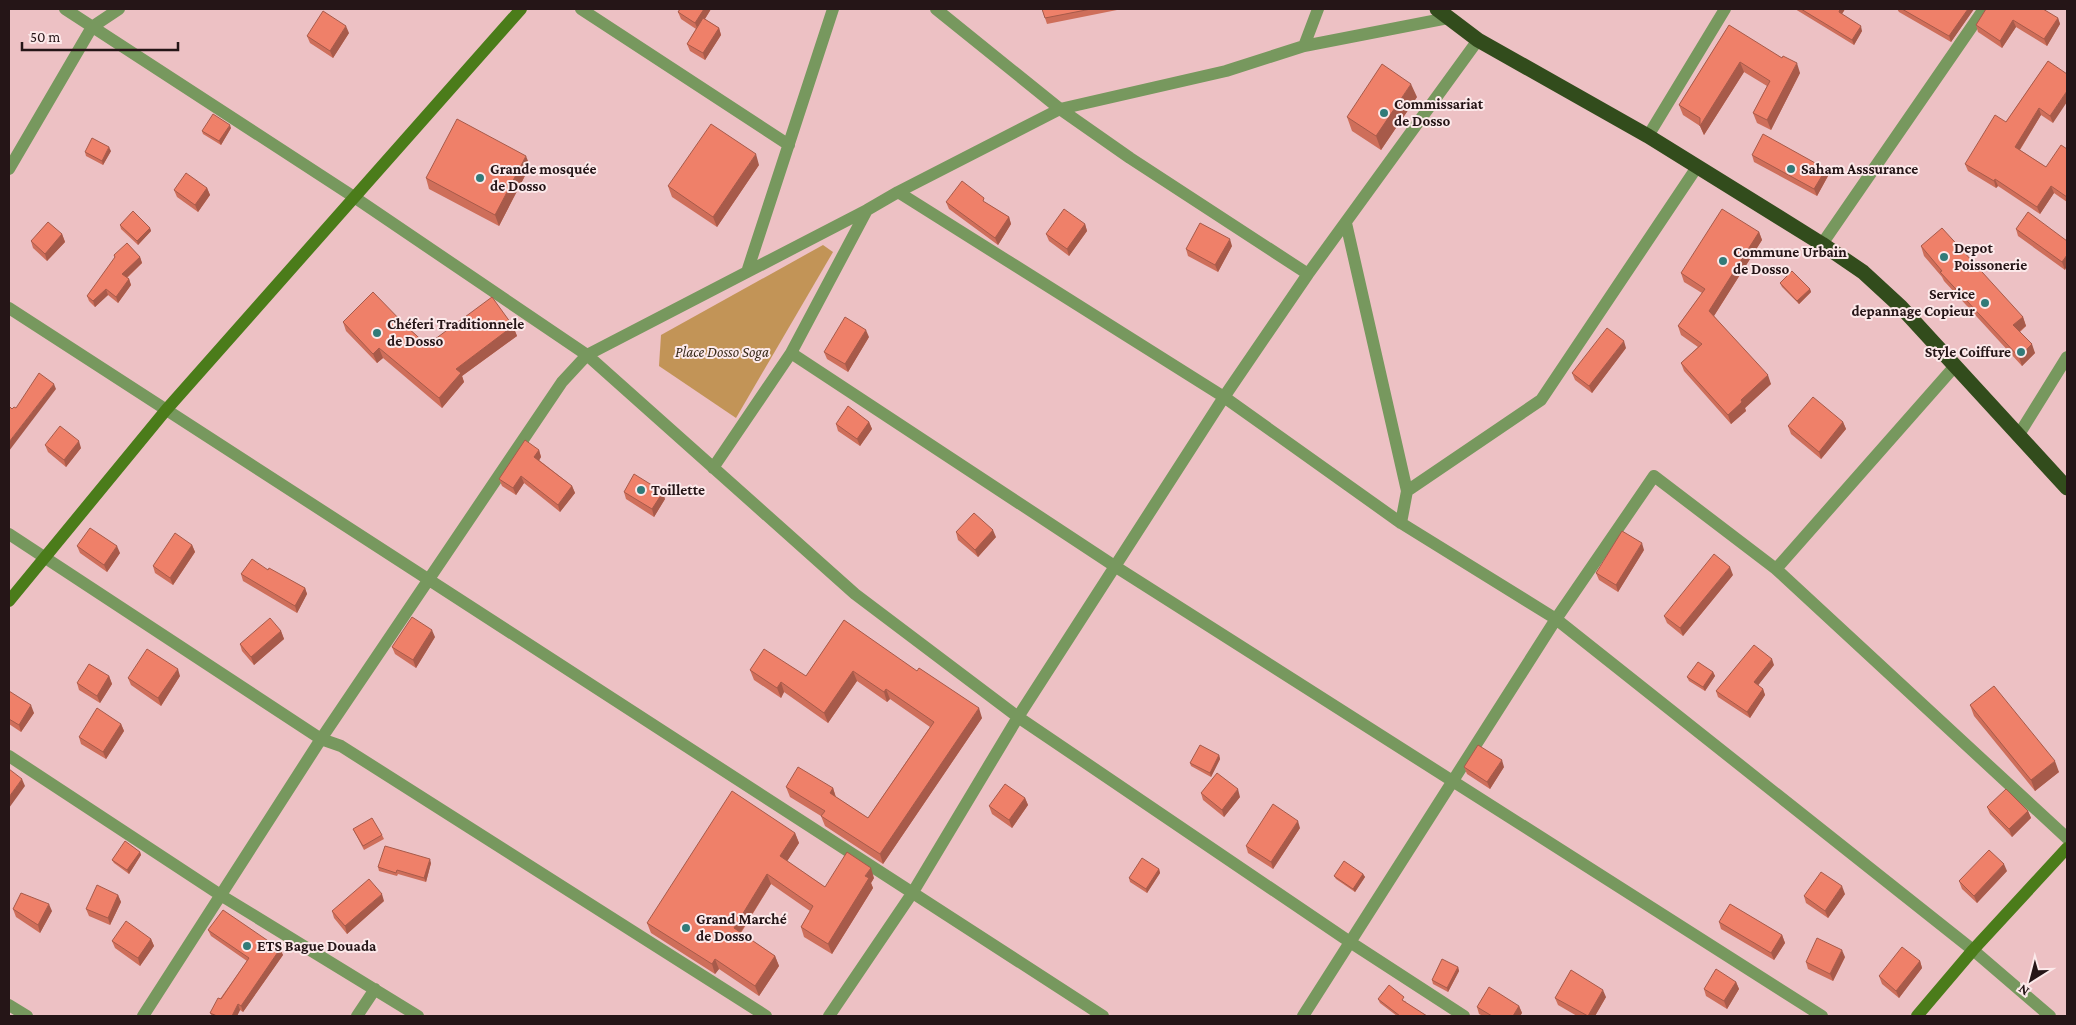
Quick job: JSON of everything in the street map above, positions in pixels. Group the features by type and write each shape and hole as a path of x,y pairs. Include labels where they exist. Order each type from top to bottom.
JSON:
{"highway":[{"path":"1443,14 1478,40 1648,136 1822,244 1863,272 1901,307 2067,488"}],"street":[{"path":"65,9 354,197 587,355 854,594 1018,717 1350,942 1464,1016"},
{"path":"9,169 92,27 119,9"},
{"path":"9,601 166,410 521,9"},
{"path":"581,9 789,145"},
{"path":"747,272 834,9"},
{"path":"936,9 1060,109 1130,158 1308,274"},
{"path":"1304,46 1318,9"},
{"path":"1648,136 1725,9"},
{"path":"1822,244 1984,9"},
{"path":"143,1016 222,896 321,738 562,382 587,355 1060,109 1226,71 1304,46 1443,14"},
{"path":"829,1016 913,892 1018,717 1224,397 1308,274 1478,40"},
{"path":"1407,491 1541,400 1696,167"},
{"path":"898,192 1224,397 1401,523 1556,620 1973,950 2050,1016"},
{"path":"713,468 790,353 867,210"},
{"path":"1346,223 1407,491 1401,523"},
{"path":"9,308 1103,1016"},
{"path":"790,353 1116,567 1822,1016"},
{"path":"2018,436 2067,357"},
{"path":"1776,569 1955,366"},
{"path":"1302,1016 1556,620 1654,476 1776,569 2067,838"},
{"path":"9,534 321,738 340,746 766,1016"},
{"path":"9,756 222,896 418,1016"},
{"path":"1917,1016 1973,950 2067,848"},
{"path":"357,1016 375,989"},
{"path":"9,1005 27,1016"}],"green space":[{"name":"Place Dosso Soga","path":"823,245 833,252 736,418 659,366 661,335"}],"building":[{"path":"680,9 704,9 695,23 678,12"},
{"path":"1042,9 1091,9 1045,18"},
{"path":"1801,9 1840,9 1839,12 1861,26 1852,40"},
{"path":"1902,9 1968,9 1949,36"},
{"path":"1986,9 2043,9 2058,18 2044,39 2013,20 2000,41 1976,25"},
{"path":"323,11 346,26 330,51 307,36"},
{"path":"703,18 719,28 703,53 687,44"},
{"path":"1729,25 1782,58 1783,56 1797,63 1767,120 1753,113 1770,81 1740,62 1700,126 1700,118 1679,105"},
{"path":"2048,61 2067,74 2067,91 2050,116 2039,108 2015,147 2046,167 2061,145 2067,149 2067,197 2051,186 2037,207 1995,179 1994,181 1965,164 1995,115 2006,122"},
{"path":"1382,64 1411,84 1376,136 1347,117"},
{"path":"213,114 230,125 219,141 202,131"},
{"name":"Grande mosquée de Dosso","path":"457,119 526,156 495,215 426,178"},
{"path":"711,124 756,154 713,217 668,186"},
{"name":"Saham Asssurance","path":"1763,134 1826,169 1814,189 1752,155"},
{"path":"92,138 109,147 102,161 85,152"},
{"path":"186,173 207,188 195,205 174,190"},
{"path":"962,181 984,198 983,201 1009,217 995,238 946,202"},
{"path":"1064,209 1085,224 1067,249 1046,234"},
{"path":"1722,209 1759,232 1709,311 1768,375 1728,415 1681,363 1702,344 1678,326 1705,289 1681,273"},
{"path":"133,211 150,228 137,241 120,225"},
{"path":"2028,212 2067,241 2067,255 2062,262 2016,229"},
{"path":"48,222 62,234 45,254 31,241"},
{"path":"1200,223 1230,239 1215,265 1186,249"},
{"path":"1942,228 2023,317 2013,325 2032,344 2019,357 1940,272 1942,271 1921,246"},
{"path":"127,243 140,257 122,274 129,279 116,297 106,289 93,301 87,296 115,257 114,255"},
{"path":"1792,271 1810,289 1797,301 1780,283"},
{"path":"373,292 427,345 492,297 513,326 456,369 461,373 439,398 379,348 373,354 343,322"},
{"path":"845,317 866,330 845,364 824,352"},
{"path":"1607,328 1624,341 1589,386 1572,373"},
{"path":"39,373 54,384 9,442 9,406 12,409 16,408"},
{"path":"1813,397 1843,422 1819,452 1788,426"},
{"path":"848,406 869,422 857,439 836,424"},
{"path":"60,426 79,441 64,460 45,445"},
{"path":"525,440 539,450 534,457 572,486 558,505 521,476 513,488 499,479"},
{"name":"Toillette","path":"634,474 663,492 652,509 624,492"},
{"path":"974,513 993,530 975,550 956,532"},
{"path":"90,528 117,546 104,565 77,546"},
{"path":"1622,531 1642,543 1616,585 1596,573"},
{"path":"175,533 192,545 170,578 153,566"},
{"path":"1714,554 1730,567 1680,628 1664,616"},
{"path":"252,559 268,570 269,568 305,588 295,606 241,574"},
{"path":"412,617 432,630 413,660 392,647"},
{"path":"270,618 281,631 251,657 240,644"},
{"path":"844,620 917,671 919,668 979,708 880,854 821,816 825,811 786,787 798,767 833,788 830,793 868,818 934,722 886,689 884,692 853,671 824,713 781,682 777,688 750,670 764,649 806,676"},
{"path":"1754,645 1772,659 1754,682 1763,689 1747,712 1716,691"},
{"path":"147,649 178,669 158,698 128,678"},
{"path":"1698,662 1713,672 1703,687 1687,677"},
{"path":"89,664 109,676 97,696 77,683"},
{"path":"1994,686 2055,761 2031,780 1970,705"},
{"path":"9,691 31,705 19,725 9,719"},
{"path":"97,708 121,724 103,752 79,737"},
{"path":"1200,745 1219,755 1210,773 1190,763"},
{"path":"1478,745 1502,760 1487,782 1464,767"},
{"path":"9,769 22,779 9,797"},
{"path":"1217,773 1238,789 1222,810 1201,793"},
{"path":"1005,784 1025,798 1009,820 989,806"},
{"path":"2006,789 2028,811 2009,829 1987,807"},
{"path":"732,791 795,833 780,856 825,887 847,852 871,868 865,876 869,878 828,944 801,927 813,906 767,874 734,928 775,956 755,986 715,959 712,964 647,923"},
{"path":"1273,804 1298,821 1271,862 1246,846"},
{"path":"372,818 382,835 363,846 353,829"},
{"path":"125,841 140,852 127,870 112,860"},
{"path":"385,846 430,859 424,878 397,870 396,873 378,867"},
{"path":"1989,850 2004,864 1974,896 1959,881"},
{"path":"1142,858 1159,869 1146,889 1129,878"},
{"path":"1344,861 1363,874 1353,889 1334,876"},
{"path":"1821,872 1842,886 1825,911 1804,896"},
{"path":"369,879 382,894 345,926 332,911"},
{"path":"97,885 118,895 108,918 86,909"},
{"path":"21,893 49,904 38,925 13,909"},
{"path":"1730,904 1782,935 1771,953 1719,922"},
{"path":"223,910 280,949 241,1006 238,1004 232,1016 217,1016 210,1013 218,998 221,999 249,958 208,930"},
{"path":"126,921 151,939 138,958 112,941"},
{"path":"1817,938 1842,950 1830,974 1806,962"},
{"path":"1902,947 1920,961 1896,991 1879,976"},
{"path":"1442,959 1458,967 1447,988 1432,980"},
{"path":"1716,969 1736,982 1724,1001 1704,989"},
{"path":"1571,970 1603,990 1588,1016 1555,998"},
{"path":"1389,985 1404,997 1402,1000 1427,1016 1400,1016 1378,999"},
{"path":"1489,987 1519,1006 1513,1016 1492,1016 1477,1007"}],"place":[{"name":"Commissariat de Dosso","path":"1384,113"},
{"name":"Saham Asssurance","path":"1791,169"},
{"name":"Grande mosquée de Dosso","path":"480,178"},
{"name":"Depot Poissonerie","path":"1944,257"},
{"name":"Commune Urbain de Dosso","path":"1723,261"},
{"name":"Service depannage Copieur","path":"1985,303"},
{"name":"Chéferi Traditionnele de Dosso","path":"377,333"},
{"name":"Style Coiffure","path":"2021,352"},
{"name":"Toillette","path":"641,490"},
{"name":"Grand Marché de Dosso","path":"686,928"},
{"name":"ETS Bague Douada","path":"247,946"}]}
